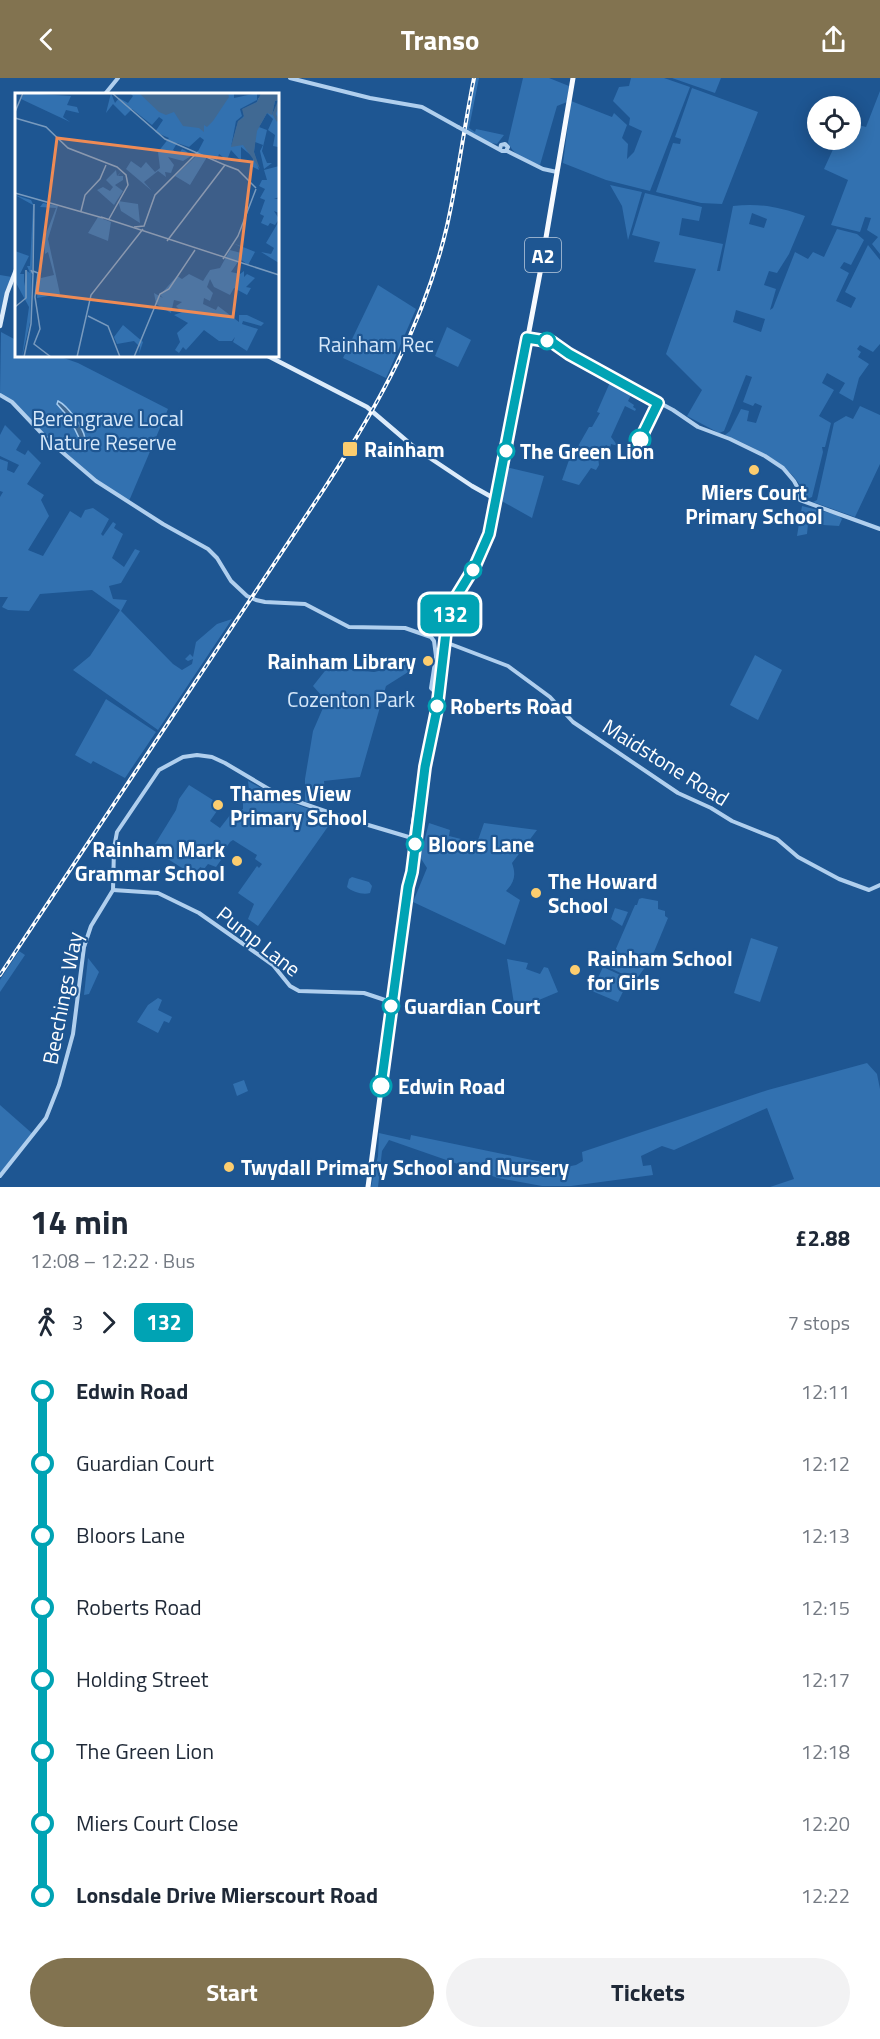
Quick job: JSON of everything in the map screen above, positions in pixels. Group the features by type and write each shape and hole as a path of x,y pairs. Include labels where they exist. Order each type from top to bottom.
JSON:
{"main road":[{"name":"A2","path":"368,1187 419,790 439,691 445,642 453,604 483,548 496,500 558,172 573,78"},
{"path":"0,326 7,293 15,273"},
{"path":"270,357 367,407 417,449 496,500"}],"street":[{"path":"106,93 118,78"},
{"path":"290,78 370,98 422,107 498,147 503,152 507,149 543,169 558,172"},
{"path":"527,338 552,342 678,413 698,427 765,456 783,468 794,481 799,489 800,500 880,529"},
{"path":"0,395 16,406 48,440 96,481 163,524 208,549 217,558 231,581 247,596 265,602 305,604 349,627 405,628 433,638 436,656 431,688 439,691"},
{"name":"Maidstone Road","path":"445,642 503,663 514,670 554,700 573,722 680,794 711,807 735,823 777,839 802,860 846,883 869,890 880,885"},
{"path":"113,890 114,844 117,832 151,779 163,767 177,759 191,755 207,756 223,762 287,798 414,839"},
{"name":"Pump Lane","path":"113,890 153,892 182,904 270,963 290,986 299,991 364,993 391,1002"},
{"name":"Beechings Way","path":"0,1176 46,1118 59,1085 73,1034 84,947 91,926 113,890"}],"green space":[{"path":"475,78 479,78 469,128 475,132 476,129 504,135 497,144 486,142 465,130"},
{"path":"523,78 549,78 569,86 567,102 557,106 540,165 517,154 508,142"},
{"path":"631,78 664,78 690,87 650,191 606,180 563,163 571,101 612,117 614,113 627,125 622,138 628,144 627,159 634,152 642,131 629,125 630,118 613,101 619,87 629,86"},
{"path":"672,78 721,78 715,93"},
{"path":"692,88 758,112 722,204 701,203 656,192 673,143 680,144 681,139 675,137"},
{"path":"880,91 880,254 872,244 878,237 867,230 871,218 865,217 860,232 831,225 848,180 824,169 833,150 861,150 861,126 866,127"},
{"path":"610,185 642,192 628,240 622,206"},
{"path":"645,193 702,207 699,221 682,218 679,235 723,244 717,271 720,271 733,206 769,206 805,216 789,254 777,273 769,271 764,285 776,289 770,310 773,308 795,252 808,259 813,252 824,257 837,229 857,234 864,240 851,265 844,262 840,268 849,273 836,301 851,308 856,298 845,292 868,245 880,260 880,344 873,352 860,345 857,349 861,352 858,357 869,364 859,378 853,401 839,393 845,383 827,373 822,383 834,390 819,416 831,423 825,447 822,447 823,452 812,497 807,499 794,477 774,460 725,435 730,431 741,409 749,411 747,421 756,423 762,406 755,403 753,406 743,402 752,377 746,375 724,431 719,433 687,416 702,390 666,354 696,269 654,262 660,242 632,235","holes":["752,213 767,219 764,228 749,224","736,310 765,319 761,332 733,322"]},
{"path":"0,275 12,277 6,289 0,315"},
{"name":"Rainham Rec","path":"378,285 416,309 386,378 343,358"},
{"path":"447,327 471,340 458,367 435,356"},
{"name":"Berengrave Local Nature Reserve","path":"1,332 15,339 15,357 61,357 78,363 168,409 129,501 75,462 24,412 0,394"},
{"path":"611,380 633,391 628,401 636,409 635,411 625,406 611,437 618,446 611,444 610,448 606,445 598,457 599,465 596,470 591,468 579,485 562,480 569,460 559,453 562,448 573,454 574,446 577,448 600,413 597,412"},
{"path":"860,406 880,415 880,464 855,517 813,502 817,500 834,423 846,416 853,419"},
{"path":"5,425 21,441 16,450 25,455 28,450 41,463 27,484 44,495 41,500 49,516 28,550 43,556 70,511 81,518 85,510 93,508 109,519 101,534 103,536 113,522 116,524 114,528 123,534 112,558 124,567 135,549 140,551 121,583 109,586 113,599 127,600 121,611 173,664 182,670 192,664 193,659 188,661 185,659 190,654 193,657 196,642 217,624 232,619 158,730 73,670 90,656 120,610 92,590 40,594 29,611 8,610 2,607 8,597 0,597 0,497 3,492 0,491 0,459 8,462 7,470 14,473 19,465 0,456 0,435"},
{"path":"506,467 544,476 532,518 500,500"},
{"path":"802,506 838,515 842,519 839,526 808,524 807,534 797,536"},
{"path":"755,655 782,670 758,720 730,705"},
{"name":"Cozenton Park","path":"414,665 413,669 386,686 360,777 324,781 326,802 305,802 305,779 313,731 323,708 321,695 313,686 328,667 374,672"},
{"path":"106,699 156,732 125,778 93,761 91,764 75,755"},
{"name":"Rainham Mark Grammar School","path":"248,781 284,800 334,818 258,926 248,919 254,904 238,893 257,866 259,868 262,864 255,859 257,855 233,840 219,858 221,860 216,867 208,864 204,869 200,867 199,870 205,874 201,880 152,849 189,785 216,802 217,811 210,821 220,828 234,810 243,809 243,791 249,790"},
{"path":"429,823 450,830 449,836 477,843 484,823 537,830 512,863 514,878 506,891 520,900 505,945 413,902 427,868 420,857"},
{"path":"352,877 369,882 372,886 370,893 358,893 347,887"},
{"path":"642,898 658,901 658,909 665,911 665,916 668,918 651,959 638,977 631,978 608,967 635,905"},
{"path":"615,908 628,912 622,926 611,919"},
{"path":"751,938 778,947 760,1002 734,993"},
{"path":"19,951 25,955 0,992 0,980"},
{"path":"88,958 99,972 89,994 84,995"},
{"path":"507,959 528,963 526,969 540,974 544,967 548,968 558,992 515,1010"},
{"path":"603,967 629,979 618,1002 592,991"},
{"path":"158,998 162,1000 158,1010 172,1017 169,1023 164,1021 158,1033 137,1022 148,1005"},
{"path":"867,1063 877,1074 880,1089 880,1187 770,1187 794,1179 767,1108 674,1150 662,1146 641,1156 643,1166 651,1165 653,1175 571,1186 542,1186 498,1178 389,1140 382,1151 378,1187 371,1187 378,1156 379,1133 410,1140 411,1135 566,1167 583,1161 582,1152 768,1090"},
{"path":"244,1080 248,1091 237,1096 233,1084"},
{"path":"0,1105 34,1135 0,1176"}],"shaded area":[{"path":"58,401 70,412 81,428 85,438 82,444 70,419 57,404"}],"railway":[{"path":"0,975 324,489 381,395 426,297 437,262 451,208 474,78"}],"bus line":[{"name":"132","path":"381,1086 393,987 412,872 425,767 437,709 446,632 456,597 475,566 489,534 527,338 552,342 569,354 658,403 640,440"}],"place":[{"name":"Rainham","path":"350,449"},
{"name":"The Green Lion","path":"506,451"},
{"name":"Miers Court Primary School","path":"754,470"},
{"name":"Rainham Library","path":"428,661"},
{"name":"Roberts Road","path":"437,706"},
{"name":"Thames View Primary School","path":"218,805"},
{"name":"Bloors Lane","path":"415,844"},
{"name":"Rainham Mark Grammar School","path":"237,861"},
{"name":"The Howard School","path":"536,893"},
{"name":"Rainham School for Girls","path":"575,970"},
{"name":"Guardian Court","path":"391,1006"},
{"name":"Edwin Road","path":"381,1086"},
{"name":"Twydall Primary School and Nursery","path":"229,1167"}]}
